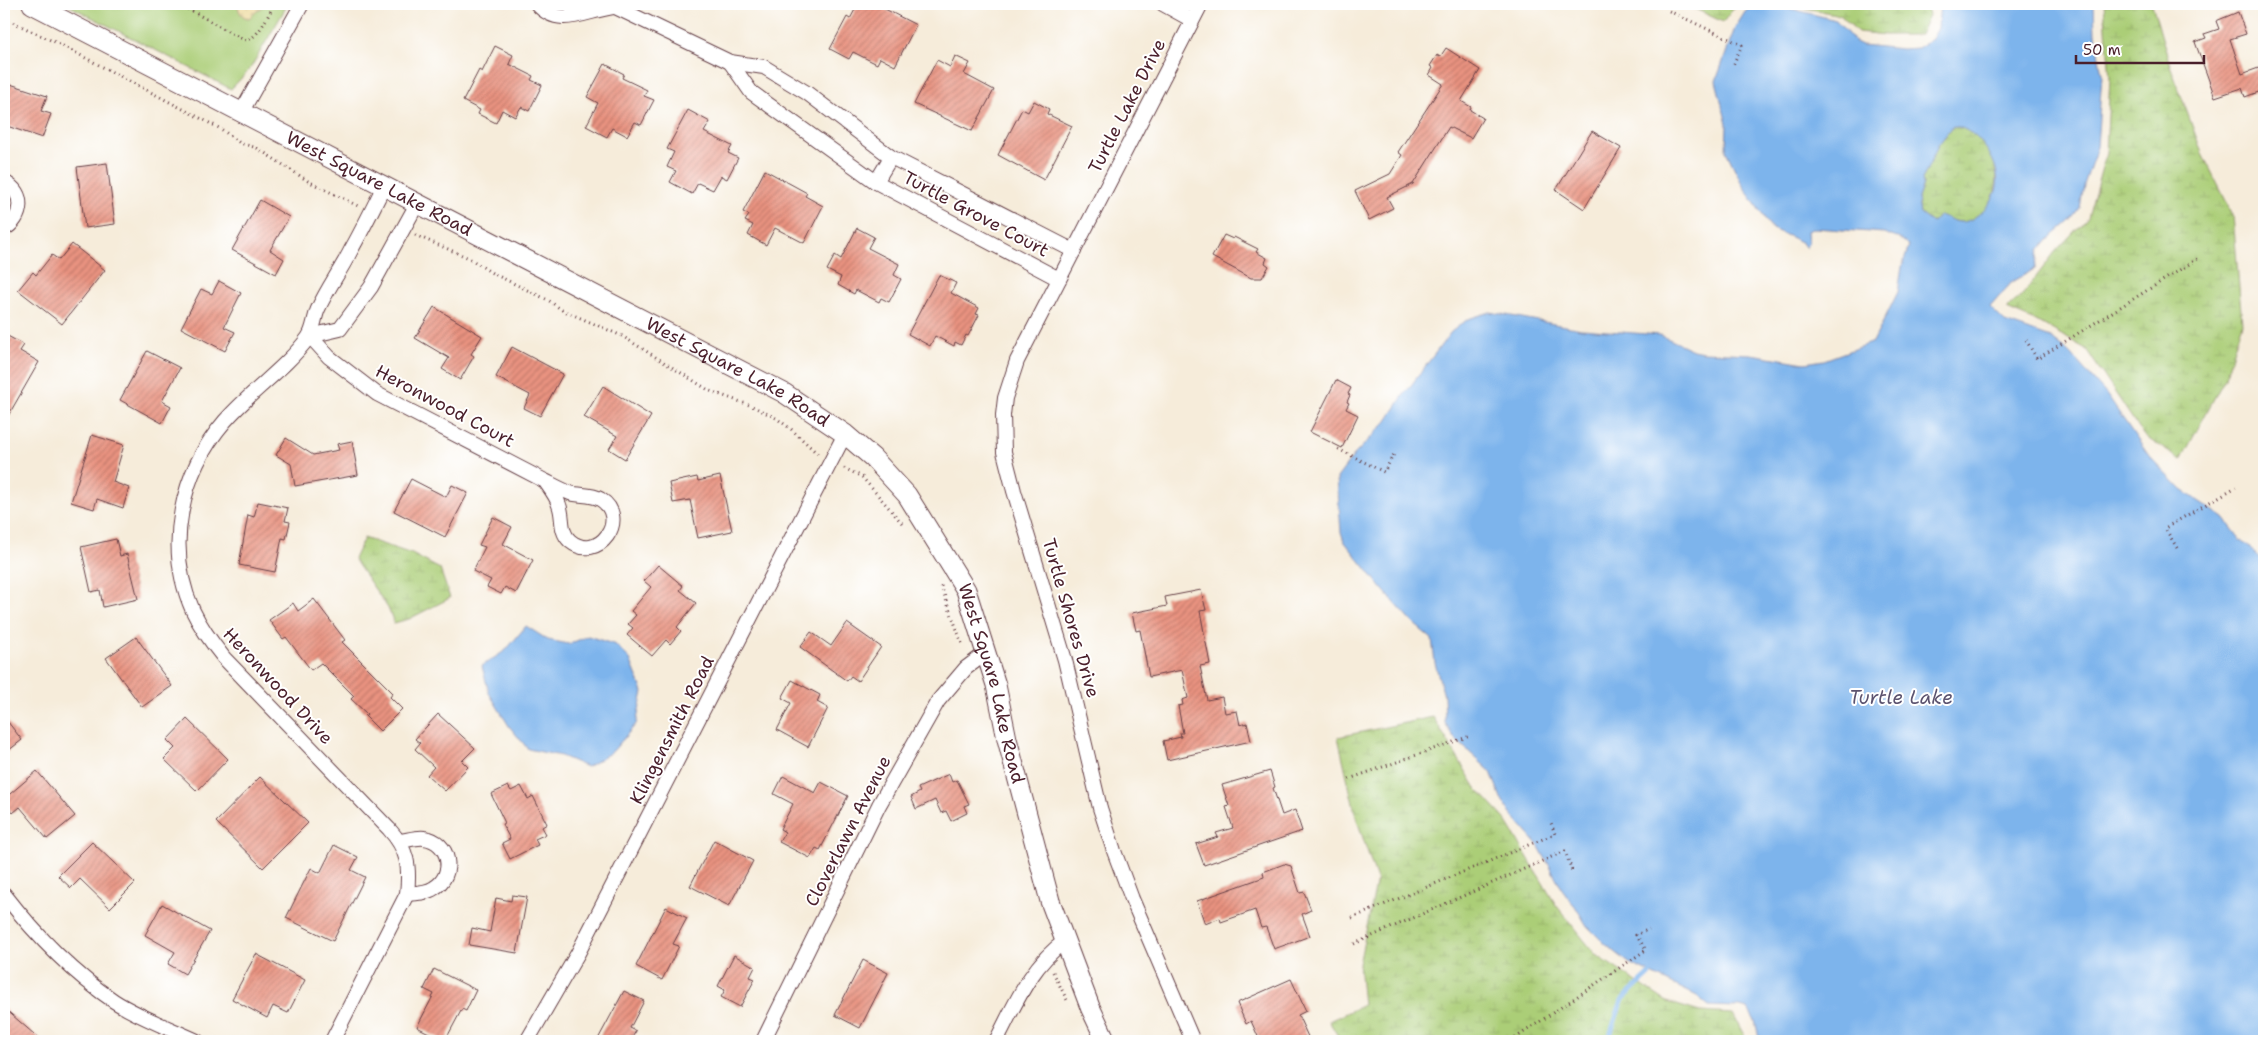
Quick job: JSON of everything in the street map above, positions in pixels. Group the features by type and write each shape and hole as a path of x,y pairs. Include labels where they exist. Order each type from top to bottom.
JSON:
{"street":[{"name":"West Square Lake Road","path":"32,4 784,393 845,434 873,458 907,495 966,590 986,653 1040,867 1090,1007 1106,1041"},
{"path":"242,112 302,4"},
{"name":"Turtle Grove Court","path":"538,4 548,15 559,18 611,5 730,62 764,67 786,79 891,157 1074,251"},
{"path":"1163,4 1192,20"},
{"name":"Turtle Lake Drive","path":"1096,208 1201,4"},
{"name":"Turtle Grove Court","path":"730,62 751,92 876,182 1059,279"},
{"name":"Turtle Grove Court","path":"876,182 891,157"},
{"path":"4,182 18,194 20,210 12,224 4,229"},
{"name":"Heronwood Drive","path":"332,1041 407,894 409,868 401,841 224,658 205,634 183,582 178,535 189,481 197,460 209,440 226,419 310,336 318,310 384,186"},
{"path":"310,336 340,329 371,287 417,204"},
{"name":"Turtle Shores Drive","path":"1096,208 1027,340 1010,379 1003,415 1004,452 1065,660 1100,808 1132,898 1193,1041"},
{"name":"Heronwood Court","path":"310,336 329,357 377,394 570,493 592,496 606,504 613,518 613,526 605,540 591,547 583,547 569,540 562,525 559,504 546,481"},
{"name":"Klingensmith Road","path":"527,1041 578,953 845,434"},
{"name":"Cloverlawn Avenue","path":"763,1041 879,805 938,701 966,668 986,653"},
{"path":"401,841 424,838 437,843 446,851 449,860 447,871 442,881 434,888 407,894"},
{"path":"4,894 26,922 76,972 115,1002 197,1041"},
{"path":"996,1041 1022,991 1039,964 1065,941"}],"path":[{"path":"179,4 246,41 258,32 275,4"},
{"path":"1669,11 1742,45 1733,64"},
{"path":"4,18 59,44 221,129 240,143 257,148 308,181 353,203"},
{"path":"418,237 469,258 492,273 548,300 562,310 622,336 710,391 752,406 776,418 791,429 822,458"},
{"path":"2026,340 2037,359 2199,258"},
{"path":"1338,449 1384,472 1394,454"},
{"path":"842,467 862,477 908,531"},
{"path":"2176,548 2165,528 2236,487"},
{"path":"939,583 964,648"},
{"path":"1349,778 1470,736"},
{"path":"1352,918 1555,834 1551,823"},
{"path":"1354,944 1565,850 1572,871"},
{"path":"1511,1041 1646,950 1636,935 1649,929"}],"green space":[{"path":"66,4 288,4 250,69 231,89"},
{"path":"1685,4 1737,4 1723,22"},
{"path":"1786,4 1926,4 1929,15 1920,35 1885,35 1858,32 1840,15"},
{"path":"2104,4 2152,4 2170,65 2202,153 2233,215 2242,323 2225,378 2181,460 2144,436 2086,349 2044,325 2007,309 2024,293 2055,252 2088,217 2106,153 2110,78"},
{"path":"1953,126 1967,130 1978,138 1987,149 1994,161 1996,189 1991,202 1971,220 1961,222 1937,217 1932,223 1920,214 1918,198 1923,184 1922,180 1939,144"},
{"path":"364,538 412,554 440,569 450,598 409,619 394,623 388,608 354,559"},
{"path":"1433,717 1476,788 1505,819 1556,905 1596,955 1667,1002 1700,1012 1733,1014 1747,1041 1341,1041 1329,1021 1363,1005 1359,964 1377,880 1356,817 1338,737"}],"sand":[{"path":"265,4 249,18 243,16 240,12 238,5"}],"water":[{"name":"Turtle Lake","path":"1754,4 1772,4 1836,20 1854,41 1862,45 1902,49 1918,48 1932,39 1938,28 1940,4 2094,4 2095,34 2102,75 2097,147 2084,185 2080,208 2070,221 2048,240 2039,251 2035,269 2012,282 1990,307 2005,322 2051,338 2070,353 2106,394 2149,456 2182,490 2224,518 2241,540 2264,561 2264,1041 1760,1041 1755,1021 1748,1009 1709,1006 1697,996 1629,963 1604,943 1587,926 1565,894 1538,845 1510,813 1501,798 1491,772 1452,736 1445,722 1444,696 1435,663 1432,639 1413,623 1384,591 1344,541 1341,532 1337,478 1354,455 1387,421 1403,396 1451,332 1468,319 1490,312 1581,329 1660,335 1693,350 1703,352 1751,354 1805,363 1824,360 1873,342 1898,292 1902,267 1909,246 1900,239 1884,233 1815,228 1807,231 1808,242 1806,248 1802,243 1772,229 1743,186 1726,151 1727,124 1716,81 1735,28 1745,12","holes":["1953,126 1973,134 1987,150 1997,175 1996,191 1987,207 1971,220 1958,222 1939,215 1932,223 1920,214 1918,198 1923,184 1922,180 1939,144"]},
{"path":"526,626 548,640 569,644 588,636 616,645 630,659 643,692 636,724 613,751 587,767 561,756 528,749 509,726 489,693 482,666 506,650"}],"building":[{"path":"858,4 885,4 883,8 916,25 895,66 880,58 877,64 853,52 849,59 830,49 847,17 850,19"},
{"path":"2238,12 2246,34 2230,39 2242,74 2264,66 2264,90 2245,97 2242,88 2215,97 2195,42 2206,38 2204,34 2219,29 2216,21"},
{"path":"495,46 513,55 509,64 533,76 531,80 542,85 529,111 521,107 515,117 502,110 496,123 478,114 480,110 463,101 479,70 482,72"},
{"path":"1446,48 1480,70 1461,101 1471,107 1470,110 1483,118 1471,138 1449,127 1413,184 1387,197 1393,208 1369,220 1355,191 1390,174 1402,155 1398,152 1443,84 1429,75 1433,68 1430,66 1437,55 1440,57"},
{"path":"955,56 970,63 964,74 994,90 972,131 914,104 937,60 950,67"},
{"path":"605,64 624,74 622,78 647,90 644,96 654,100 641,125 635,122 627,136 612,128 607,137 586,126 598,103 587,97"},
{"path":"4,82 47,96 41,111 51,114 42,138 4,125"},
{"path":"1034,101 1049,109 1047,114 1072,126 1044,180 998,155 1022,109 1028,112"},
{"path":"688,110 710,122 704,132 732,146 728,153 738,158 727,179 721,176 713,190 698,183 692,194 670,182 676,171 667,167 674,152 667,149"},
{"path":"1592,131 1621,148 1584,209 1556,190"},
{"path":"107,163 115,224 85,228 77,167"},
{"path":"765,170 807,193 805,196 823,206 804,243 775,228 766,245 748,235 753,225 745,221 749,215 743,212"},
{"path":"260,200 289,217 270,250 284,259 276,274 232,250"},
{"path":"857,228 874,237 868,248 899,264 894,275 901,279 889,302 881,298 879,302 856,290 854,294 838,285 841,277 827,270 835,255 841,259"},
{"path":"1224,235 1233,239 1234,237 1258,249 1256,252 1267,258 1265,263 1269,266 1262,278 1251,278 1212,257"},
{"path":"72,244 105,270 62,324 18,290 33,272 36,275 52,255 59,260"},
{"path":"939,275 956,283 951,293 979,308 976,314 979,315 961,345 955,342 954,346 935,336 930,346 908,334"},
{"path":"219,281 241,293 224,327 235,332 225,351 181,328 201,289 212,294"},
{"path":"434,307 482,336 471,354 474,356 460,380 442,369 449,358 415,338"},
{"path":"4,334 24,345 20,351 39,362 4,423"},
{"path":"512,347 563,374 540,416 524,408 530,395 496,377"},
{"path":"147,351 180,368 162,401 171,406 162,423 120,400"},
{"path":"1336,380 1351,388 1348,394 1350,395 1347,402 1349,403 1346,409 1358,415 1342,448 1310,432"},
{"path":"603,386 651,416 625,459 609,449 617,436 584,417"},
{"path":"92,435 124,445 113,482 129,488 123,508 97,499 94,509 71,502"},
{"path":"286,438 313,455 339,450 337,444 352,441 358,475 295,486 291,464 276,455"},
{"path":"720,476 732,531 698,538 690,500 673,503 669,483 697,477 698,481"},
{"path":"411,479 446,497 452,485 468,493 445,537 394,511"},
{"path":"258,502 288,508 285,521 290,522 286,539 282,538 275,572 239,565 248,515 254,517"},
{"path":"493,517 512,527 503,544 533,560 516,593 505,587 501,594 487,587 491,580 473,571 485,547 479,545"},
{"path":"116,539 120,556 127,554 138,599 103,607 100,590 91,592 81,547"},
{"path":"658,565 683,586 680,590 696,603 677,627 681,631 670,644 666,640 652,656 627,635 633,628 628,624 636,615 631,611 651,587 644,581"},
{"path":"1201,590 1206,610 1200,611 1210,664 1200,666 1207,700 1222,697 1225,713 1237,711 1240,725 1247,723 1251,741 1167,760 1163,741 1181,737 1180,733 1183,733 1178,706 1183,705 1182,700 1188,698 1182,670 1149,677 1140,630 1136,631 1132,613 1167,606 1165,597"},
{"path":"314,599 345,640 342,642 393,693 390,697 402,709 380,731 365,716 367,714 351,699 354,696 321,663 311,670 286,637 283,639 269,620 293,603 298,611"},
{"path":"847,623 881,647 858,681 851,676 847,681 800,647 811,632 831,646"},
{"path":"136,637 172,686 142,707 106,658"},
{"path":"792,680 820,695 817,702 828,708 808,747 777,730 791,703 782,698"},
{"path":"438,714 475,748 462,761 468,767 445,791 427,775 434,767 415,749 420,743 415,739"},
{"path":"4,717 22,740 4,754"},
{"path":"187,719 228,759 197,791 164,759 175,748 167,740"},
{"path":"37,771 75,816 47,839 20,807 13,813 4,803 4,799"},
{"path":"1270,771 1275,787 1273,788 1282,815 1295,810 1302,831 1204,865 1196,844 1218,837 1216,833 1233,828 1226,807 1229,806 1222,785"},
{"path":"949,774 952,782 957,780 969,804 964,806 967,813 951,821 946,811 941,813 935,800 916,809 911,797 920,792 918,788"},
{"path":"783,776 815,793 821,782 848,796 820,850 816,848 810,858 779,842 785,832 780,829 793,804 774,794"},
{"path":"260,777 308,823 263,868 216,822"},
{"path":"508,786 511,791 521,786 528,799 533,796 547,824 542,827 546,834 535,839 538,845 510,859 502,843 510,839 502,824 505,823 491,794"},
{"path":"714,840 753,861 729,906 690,886"},
{"path":"92,842 135,883 110,908 80,879 71,888 58,876"},
{"path":"334,845 358,857 351,870 365,877 333,941 286,918 311,868 320,873"},
{"path":"1284,864 1291,866 1300,893 1304,892 1311,910 1302,914 1310,936 1274,949 1266,927 1261,928 1255,910 1221,922 1220,918 1205,924 1197,901 1264,877 1263,872"},
{"path":"512,895 527,897 517,953 469,945 472,928 490,932 496,898 511,901"},
{"path":"162,904 210,931 185,974 168,964 175,952 145,935"},
{"path":"666,907 687,918 673,944 679,946 662,980 636,966"},
{"path":"256,954 305,980 288,1013 273,1006 267,1018 232,999"},
{"path":"734,955 755,967 750,977 755,979 740,1007 721,997 725,990 718,986"},
{"path":"863,960 888,973 860,1028 835,1015"},
{"path":"434,969 476,990 466,1011 462,1009 445,1041 417,1027 434,994 424,989"},
{"path":"1291,979 1306,1011 1298,1015 1310,1041 1260,1041 1251,1021 1246,1024 1237,1003"},
{"path":"624,991 644,1001 630,1028 636,1031 630,1041 597,1041"},
{"path":"4,1008 42,1041 4,1041"}],"waterway":[{"path":"1608,1041 1622,1000 1650,974"}]}
